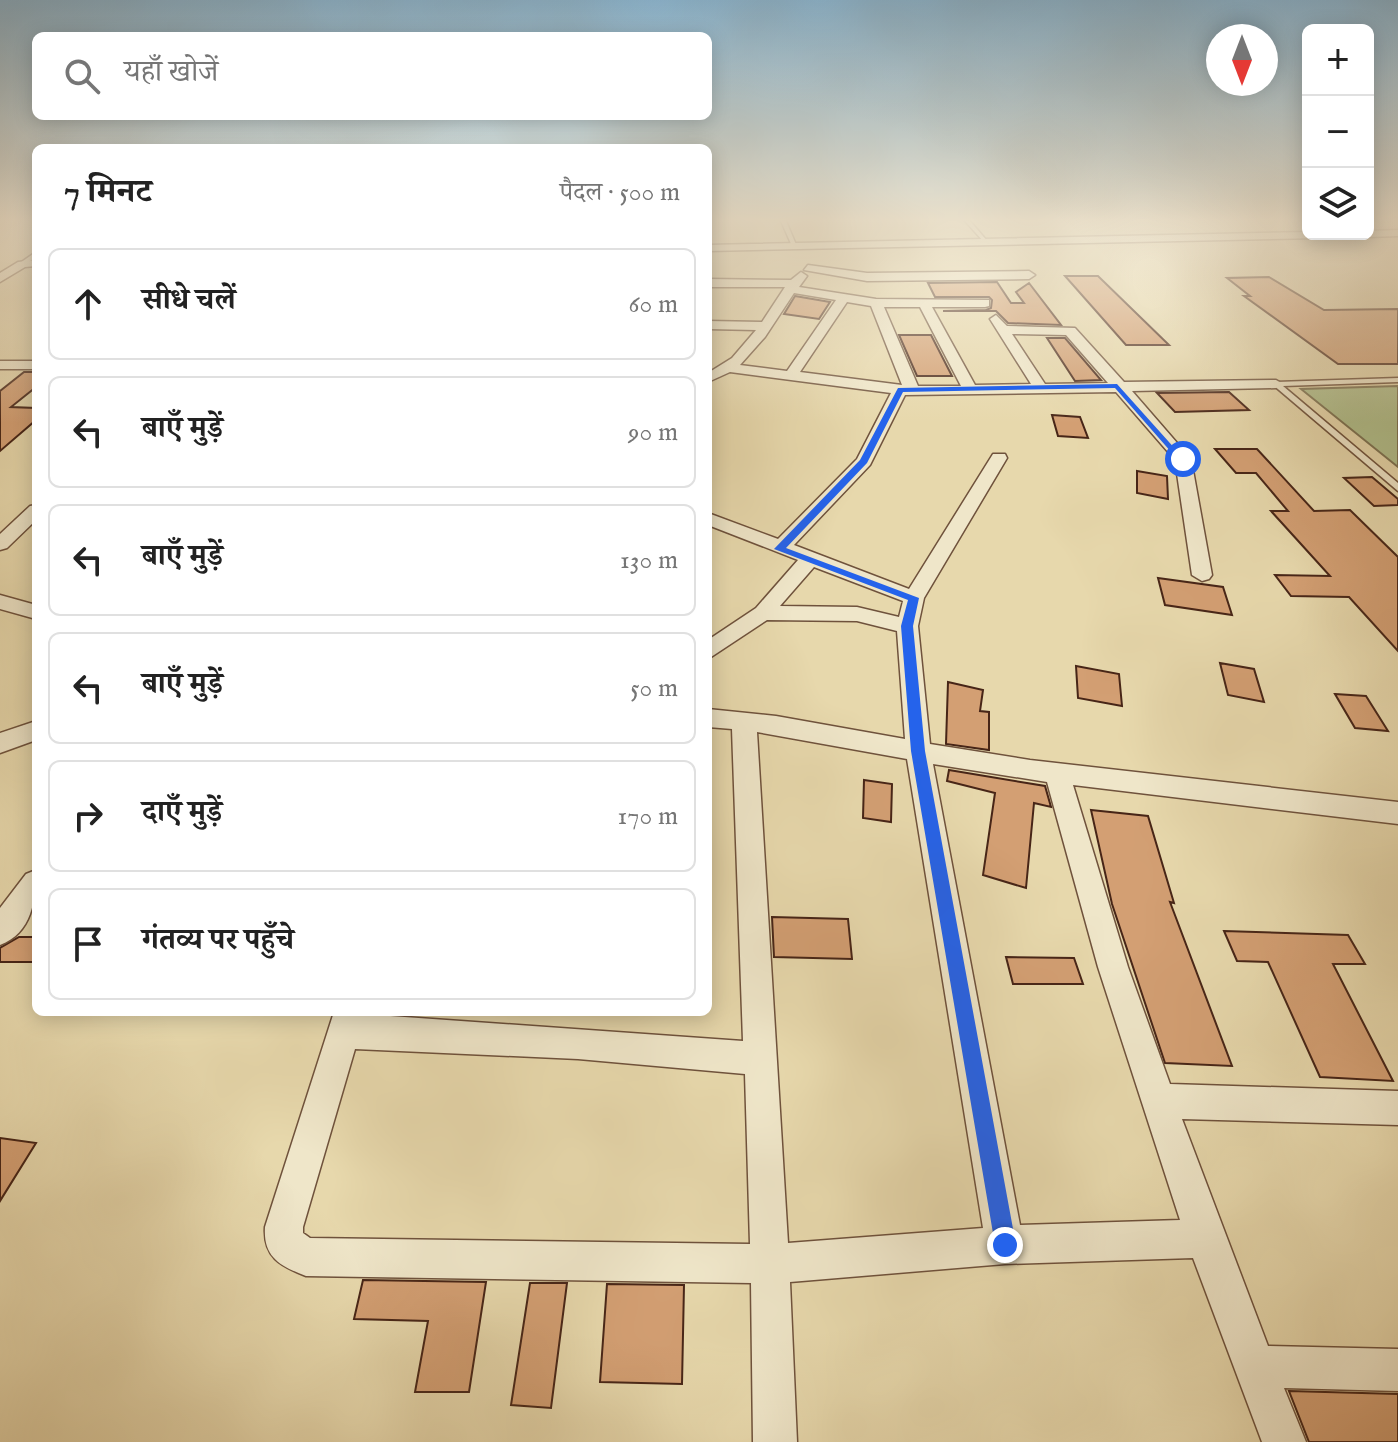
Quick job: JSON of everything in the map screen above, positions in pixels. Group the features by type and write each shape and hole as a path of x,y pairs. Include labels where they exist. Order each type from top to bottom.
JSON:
{"street":[{"path":"712,376 730,368 791,288"},
{"path":"798,288 876,303 985,303"},
{"path":"976,288 1040,387"},
{"path":"791,375 844,298"},
{"path":"779,549 864,461 906,391 876,303"},
{"path":"924,303 970,389"},
{"path":"712,325 763,326"},
{"path":"1003,330 1070,331 1183,459 1202,575"},
{"path":"0,365 32,365"},
{"path":"730,368 906,391 1276,384"},
{"path":"999,458 910,612 918,751 1005,1245"},
{"path":"0,544 32,514"},
{"path":"712,521 809,560 910,612"},
{"path":"712,648 763,613 809,560"},
{"path":"0,602 32,611"},
{"path":"763,613 910,612"},
{"path":"712,718 1057,773 1293,798 1398,813"},
{"path":"744,721 758,1059 772,1264 775,1442"},
{"path":"0,743 32,731"},
{"path":"1057,773 1113,967 1205,1238 1284,1442"},
{"path":"0,931 32,888"},
{"path":"758,1059 346,1022 284,1227 283,1243 306,1257 772,1264 1005,1245 1205,1238"},
{"path":"1159,1101 1398,1108"},
{"path":"1255,1367 1398,1370"}],"lane":[{"path":"1276,384 1398,380"},
{"path":"1276,384 1398,488"}],"green space":[{"path":"1398,386 1398,467 1301,389"}],"building":[{"path":"931,288 1001,288 1011,303 1024,303 1016,292 1021,288 1033,288 1061,325 1008,323 996,311 943,311 986,310 991,308 992,300 989,297 935,297"},
{"path":"1076,288 1111,288 1169,345 1126,345"},
{"path":"1240,288 1288,288 1324,310 1398,309 1398,364 1338,364 1244,296 1250,296"},
{"path":"795,296 830,302 819,319 784,314"},
{"path":"899,335 931,335 952,376 917,376"},
{"path":"1047,338 1065,338 1101,380 1075,381"},
{"path":"24,372 32,372 32,390 11,407 32,408 32,423 0,451 0,391"},
{"path":"1229,392 1249,410 1175,412 1157,393"},
{"path":"1052,415 1080,417 1088,438 1058,436"},
{"path":"1215,449 1257,449 1314,511 1350,510 1398,557 1398,651 1349,597 1291,596 1275,575 1330,576 1271,511 1288,511 1256,473 1236,473"},
{"path":"1137,471 1167,476 1168,499 1137,493"},
{"path":"1372,477 1398,499 1398,505 1374,506 1344,478"},
{"path":"1158,578 1223,587 1232,615 1165,605"},
{"path":"1220,663 1254,669 1264,702 1228,695"},
{"path":"1076,666 1119,674 1122,706 1078,698"},
{"path":"948,682 983,690 980,711 989,712 989,750 946,744"},
{"path":"1335,694 1366,696 1388,731 1355,728"},
{"path":"949,770 1045,786 1051,807 1034,803 1026,888 983,875 995,793 947,781"},
{"path":"864,780 892,784 891,822 863,818"},
{"path":"1091,810 1148,816 1174,903 1170,902 1232,1066 1165,1063 1112,904"},
{"path":"772,917 848,919 852,959 774,957"},
{"path":"1224,931 1348,935 1365,964 1333,964 1393,1081 1320,1077 1268,962 1237,961"},
{"path":"19,937 32,937 32,962 0,962 0,948"},
{"path":"1006,957 1074,958 1083,984 1013,984"},
{"path":"0,1138 36,1143 0,1201"},
{"path":"363,1280 486,1282 469,1392 415,1392 428,1321 354,1319"},
{"path":"530,1283 567,1283 551,1408 511,1405"},
{"path":"607,1284 684,1285 682,1384 600,1382"},
{"path":"1289,1391 1398,1394 1398,1442 1309,1442"}],"route":[{"path":"1005,1245 918,751 907,626 914,598 779,549 864,461 900,390 1117,386 1183,459"}]}
